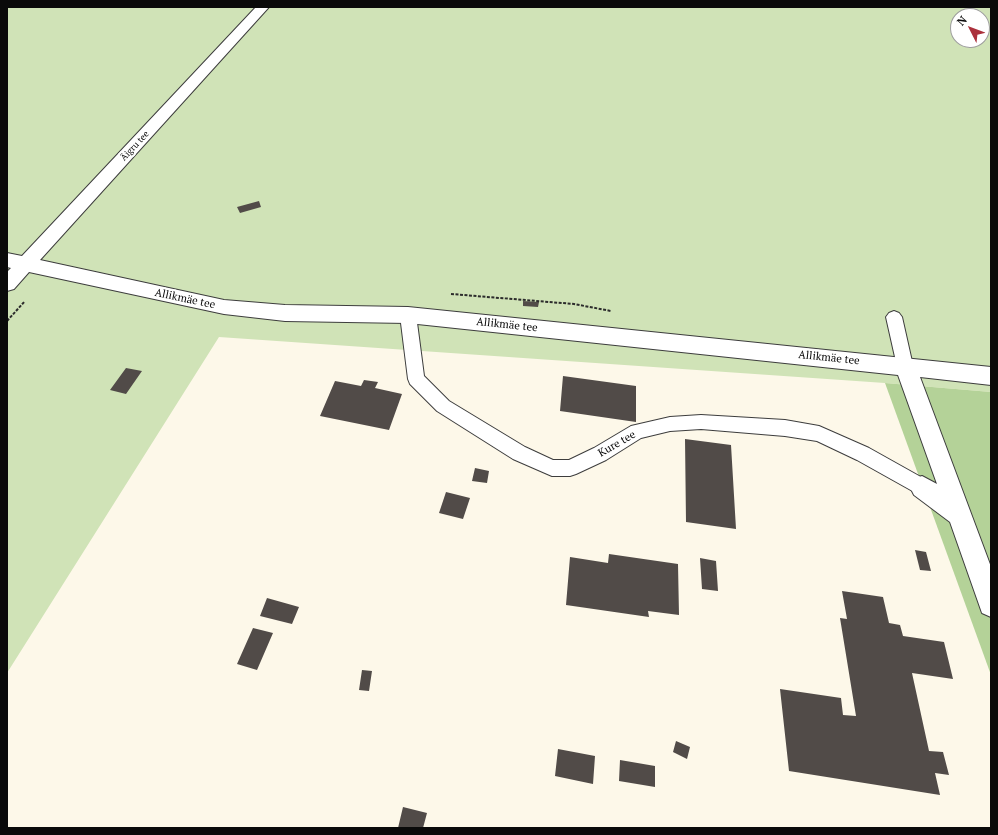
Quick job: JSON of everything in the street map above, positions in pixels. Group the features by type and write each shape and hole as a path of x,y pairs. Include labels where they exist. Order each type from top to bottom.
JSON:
{"street":[{"name":"Äigru tee","path":"7,284 16,262 263,7"},
{"name":"Allikmäe tee","path":"16,262 224,307 285,313 408,315 991,376"},
{"path":"905,366 991,604"},
{"path":"922,487 960,515"}],"lane":[{"name":"Kure tee","path":"408,315 416,379 443,406 519,453 552,468 570,468 600,454 637,431 670,424 701,422 785,428 819,434 862,454 922,487"},
{"path":"894,317 905,366"}],"green space":[{"path":"7,7 991,7 991,392 885,383 219,337 7,673"},
{"path":"885,383 991,392 991,675"}],"building":[{"path":"259,201 261,207 240,213 237,207"},
{"path":"523,301 539,302 538,307 523,306"},
{"path":"126,368 142,371 126,394 110,390"},
{"path":"563,376 636,386 636,422 560,411"},
{"path":"364,380 378,382 375,388 402,394 389,430 320,416 335,381 361,386"},
{"path":"685,439 731,445 736,529 686,522"},
{"path":"475,468 489,471 487,483 472,481"},
{"path":"446,492 470,498 463,519 439,513"},
{"path":"915,550 926,552 931,571 920,570"},
{"path":"609,554 678,564 679,615 648,611 649,617 566,605 570,557 608,563"},
{"path":"700,558 716,561 718,591 702,589"},
{"path":"842,591 883,597 889,623 900,625 903,636 944,642 953,679 912,673 929,751 943,752 949,775 935,773 940,795 789,771 780,689 841,698 843,715 856,716 840,618 847,619"},
{"path":"267,598 299,607 292,624 260,616"},
{"path":"253,628 273,633 257,670 237,664"},
{"path":"362,670 372,671 369,691 359,690"},
{"path":"676,741 690,747 687,759 673,752"},
{"path":"558,749 595,756 593,784 555,776"},
{"path":"620,760 655,766 655,787 619,781"},
{"path":"403,807 427,813 423,828 398,828"}]}
